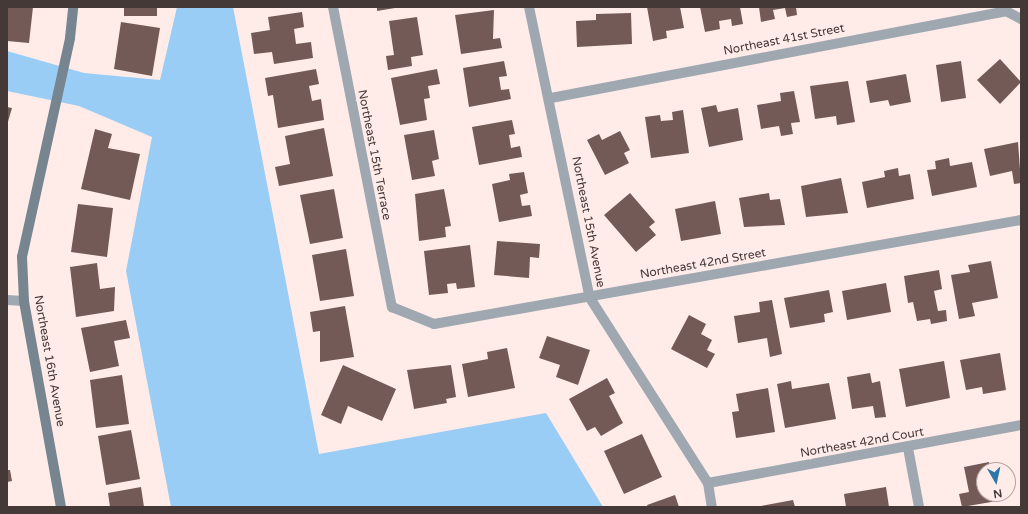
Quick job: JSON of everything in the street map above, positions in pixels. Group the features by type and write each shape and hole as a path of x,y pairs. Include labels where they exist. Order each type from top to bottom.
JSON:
{"street":[{"name":"Northeast 16th Avenue","path":"61,507 24,301 22,257 51,114 70,38 73,7"},
{"name":"Northeast 15th Terrace","path":"333,7 392,307"},
{"name":"Northeast 15th Avenue","path":"529,7 550,98 590,298 708,483 712,507"},
{"name":"Northeast 41st Street","path":"550,98 1006,11 1021,19"},
{"name":"Northeast 42nd Street","path":"392,307 434,324 590,298 1021,220"},
{"path":"7,300 24,301"},
{"name":"Northeast 42nd Court","path":"708,483 908,448 1021,425"},
{"path":"908,448 919,507"}],"water":[{"path":"177,7 233,7 319,454 546,413 603,507 171,507 126,271 152,137 79,106 7,91 7,51 84,73 160,80"}],"building":[{"path":"7,7 33,7 29,43 7,41"},
{"path":"124,7 157,7 157,16 124,16"},
{"path":"377,7 395,7 395,8 377,11"},
{"path":"647,7 680,7 684,28 666,31 667,38 653,41"},
{"path":"700,7 740,7 743,24 732,26 731,19 719,21 720,29 705,32"},
{"path":"759,7 796,7 797,15 787,17 785,8 773,10 775,19 761,22"},
{"path":"494,10 493,39 500,38 502,48 461,54 455,15"},
{"path":"302,12 304,27 294,29 296,44 311,42 313,58 274,64 272,52 254,54 251,33 270,30 268,17"},
{"path":"631,13 632,44 577,47 576,21 596,20 596,14"},
{"path":"417,17 423,55 411,57 412,66 388,70 386,56 394,55 389,21"},
{"path":"121,22 160,28 152,76 114,69"},
{"path":"1000,59 1021,82 1000,104 977,80"},
{"path":"504,61 507,76 499,77 501,90 509,89 511,99 469,107 463,68"},
{"path":"961,61 966,98 941,102 936,65"},
{"path":"316,69 319,84 309,86 312,101 321,99 324,120 278,128 273,95 268,96 265,78"},
{"path":"437,69 440,84 428,86 430,98 424,99 427,120 400,125 391,78"},
{"path":"906,74 911,102 890,106 888,100 870,103 866,81"},
{"path":"848,81 855,122 837,125 836,116 815,119 810,86"},
{"path":"794,91 800,122 791,123 793,134 781,136 779,126 761,129 757,105 781,101 780,93"},
{"path":"716,105 718,112 738,108 743,140 709,147 701,108"},
{"path":"7,107 12,108 7,125"},
{"path":"683,110 689,153 651,158 645,117 660,115 661,121 673,120 672,112"},
{"path":"512,120 515,134 509,135 511,148 520,146 522,157 479,165 472,127"},
{"path":"324,128 333,176 279,186 275,167 290,164 285,136"},
{"path":"95,129 112,134 108,148 140,154 130,200 81,189"},
{"path":"434,130 439,159 432,161 435,176 412,180 404,135"},
{"path":"620,131 630,150 624,153 629,163 605,175 587,140 599,134 602,140"},
{"path":"1018,142 1021,183 1014,184 1012,171 990,176 984,149"},
{"path":"949,158 950,166 972,162 977,187 932,196 927,170 936,169 935,161"},
{"path":"898,168 899,176 910,174 914,199 867,208 862,182 885,177 884,171"},
{"path":"524,172 528,193 520,195 522,206 530,205 532,216 499,222 492,184 510,180 509,174"},
{"path":"841,178 848,213 806,217 801,186"},
{"path":"334,189 343,238 310,244 300,195"},
{"path":"444,189 451,226 445,227 446,237 419,241 415,194"},
{"path":"630,193 655,222 649,227 656,235 636,252 604,215"},
{"path":"769,193 770,200 780,199 785,225 744,227 739,198"},
{"path":"715,201 721,234 681,241 675,209"},
{"path":"78,204 113,208 107,257 71,252"},
{"path":"497,241 540,244 539,258 530,257 529,278 494,275"},
{"path":"470,245 475,287 457,289 456,283 447,284 448,293 429,295 424,251"},
{"path":"346,249 354,296 320,301 312,255"},
{"path":"991,261 998,298 972,303 975,316 959,319 951,275 970,272 968,265"},
{"path":"97,263 100,289 115,287 114,311 76,317 70,267"},
{"path":"939,270 942,289 934,291 938,311 946,310 947,321 931,324 930,319 917,321 913,302 908,303 904,276"},
{"path":"886,283 891,312 847,320 842,291"},
{"path":"829,290 833,312 824,314 825,322 790,328 784,298"},
{"path":"772,300 782,354 770,357 767,338 738,343 734,316 760,312 759,302"},
{"path":"345,306 354,357 320,362 320,331 313,332 310,312"},
{"path":"689,315 706,324 701,334 712,340 707,350 715,354 707,368 671,349"},
{"path":"126,320 130,338 114,341 119,366 90,372 81,328"},
{"path":"547,336 590,350 578,385 556,377 560,365 539,358"},
{"path":"507,348 515,388 468,397 462,364 488,359 487,352"},
{"path":"1000,353 1006,390 983,394 982,387 966,390 960,360"},
{"path":"944,361 950,398 906,407 899,369"},
{"path":"343,365 396,389 382,421 348,406 341,424 321,415"},
{"path":"451,365 456,397 446,399 447,403 414,409 407,370"},
{"path":"870,373 872,383 880,381 886,417 875,418 873,406 852,409 847,377"},
{"path":"122,375 129,424 96,428 90,380"},
{"path":"607,378 615,393 609,396 623,423 601,436 595,427 587,431 569,399"},
{"path":"791,381 792,389 829,383 836,419 785,428 777,384"},
{"path":"768,388 775,432 736,438 732,412 739,411 736,394"},
{"path":"131,430 140,479 106,485 98,436"},
{"path":"642,434 662,477 624,494 604,451"},
{"path":"976,465 976,502 991,502 962,507 959,494 969,492 964,467"},
{"path":"7,470 10,470 12,481 7,482"},
{"path":"141,487 144,507 110,507 108,493"},
{"path":"886,487 889,507 846,507 844,494"},
{"path":"675,495 679,507 648,507 647,505"},
{"path":"793,500 795,507 761,507 761,506"}]}
